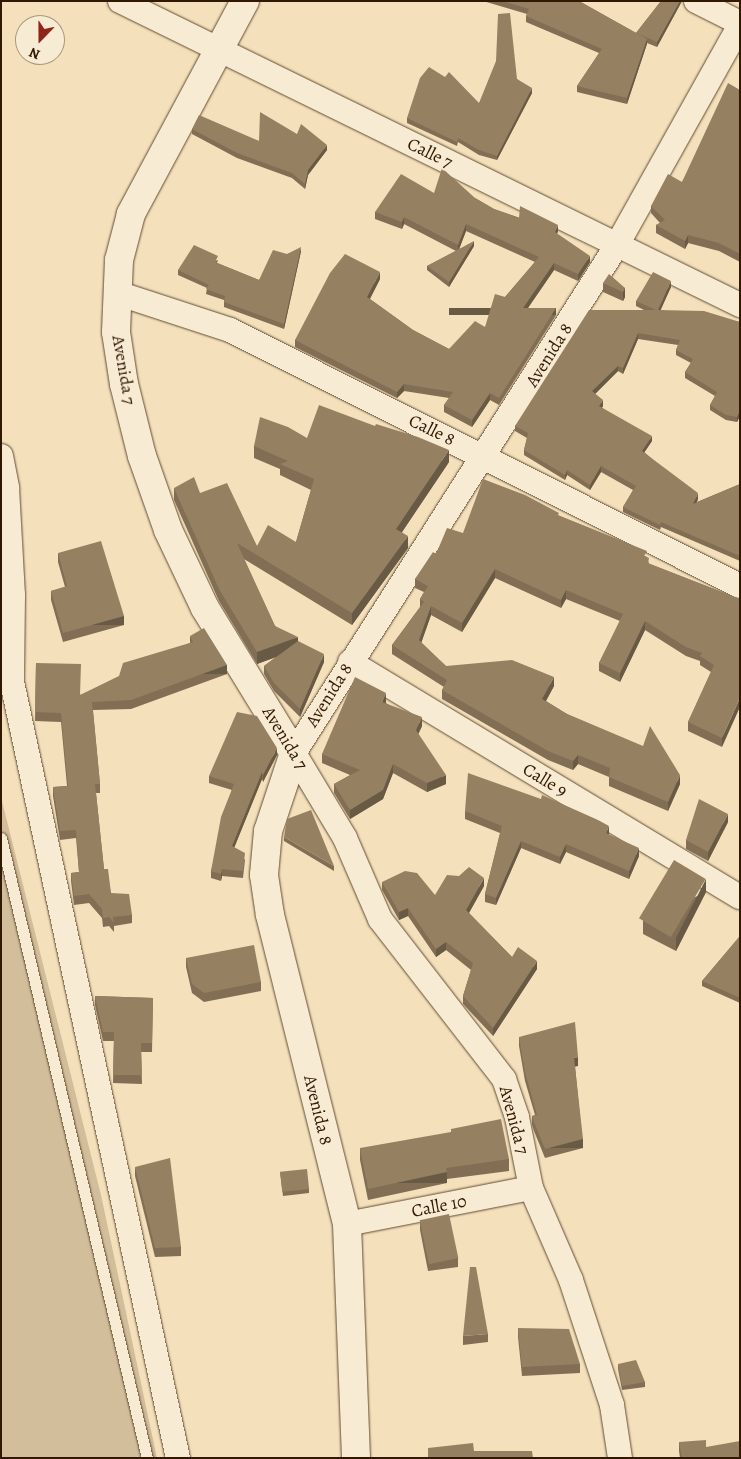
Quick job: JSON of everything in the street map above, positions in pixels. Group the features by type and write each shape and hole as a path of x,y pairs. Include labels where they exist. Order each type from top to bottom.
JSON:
{"street":[{"name":"Calle 7","path":"120,1 740,305"},
{"name":"Avenida 7","path":"245,1 132,214 119,260 116,332 124,384 142,456 168,530 205,608 345,838 380,919 504,1079 517,1117 530,1188 571,1280 612,1405 620,1458"},
{"path":"696,1 740,24"},
{"name":"Avenida 8","path":"356,1458 347,1224 270,915 264,875 268,831 294,753 350,662 485,456 617,245 740,24"},
{"name":"Calle 8","path":"117,294 230,330 485,456 740,586"},
{"path":"1,456 7,488 13,596 12,682 178,1458"},
{"name":"Calle 9","path":"350,662 740,897"},
{"name":"Calle 10","path":"347,1224 530,1188"}],"lane":[{"path":"1,838 147,1458"}],"shaded area":[{"path":"1,797 101,1195 157,1458 1,1458"}],"building":[{"path":"502,1 579,1 647,39 627,98 577,86 602,49 526,16 529,9"},
{"path":"661,1 680,1 657,42 636,33"},
{"path":"510,13 517,79 532,88 497,156 479,150 458,138 457,142 407,118 420,78 429,67 445,77 449,72 479,103 496,61 498,14"},
{"path":"728,83 740,90 740,254 719,243 688,235 685,241 656,225 665,220 651,206 668,174 682,182"},
{"path":"260,112 297,134 301,124 327,145 308,170 305,184 292,173 237,153 192,129 199,115 259,141"},
{"path":"442,168 475,198 494,209 519,218 520,206 558,225 555,232 590,256 578,274 554,263 523,308 556,308 499,398 490,393 472,420 444,405 453,392 404,384 397,392 295,340 330,273 345,254 380,272 367,297 413,330 449,349 475,321 485,327 495,294 505,297 539,257 466,224 458,245 404,217 402,222 375,212 401,174 434,193"},
{"path":"474,241 449,282 427,266"},
{"path":"194,245 218,256 215,262 259,280 273,250 287,254 301,247 284,324 224,302 225,296 206,289 209,285 178,270"},
{"path":"653,272 671,281 658,310 704,311 740,322 740,410 737,417 726,415 710,405 717,392 685,372 693,359 676,350 680,340 638,333 623,368 618,366 592,391 603,400 599,406 652,436 642,451 698,493 693,504 740,484 740,556 661,522 660,525 623,507 636,486 601,466 590,485 567,470 565,475 524,450 528,433 515,426 589,310 656,310 636,301"},
{"path":"609,274 625,288 623,292 603,283"},
{"path":"319,405 375,426 376,424 418,437 449,450 396,529 408,536 352,613 237,543 275,626 298,637 257,652 219,589 174,488 194,477 200,493 227,483 257,546 268,525 296,542 314,479 280,464 288,461 254,446 260,417 288,427 307,438"},
{"path":"483,479 525,495 559,513 558,515 647,551 644,556 649,558 648,563 740,599 740,698 722,738 688,722 714,665 700,656 702,653 686,647 645,621 620,673 599,663 623,614 566,590 561,600 495,569 462,623 431,606 419,640 446,666 512,660 554,677 542,699 565,713 643,746 650,726 680,775 668,802 609,777 610,768 578,755 573,761 548,751 442,690 447,680 392,645 424,602 420,599 428,586 415,579 433,552 436,554 447,528 463,533"},
{"path":"101,541 124,616 63,633 51,591 67,586 58,553"},
{"path":"204,628 227,665 131,700 92,702 100,784 95,784 104,869 108,869 111,893 129,894 132,915 113,917 114,923 109,917 103,918 102,909 89,894 74,896 71,873 79,872 76,830 60,831 53,787 68,786 61,713 35,712 36,663 81,664 80,695 119,676 123,663 193,642 190,636"},
{"path":"298,641 324,654 300,709 274,683 264,666"},
{"path":"355,677 386,693 382,702 422,717 416,730 446,775 427,783 393,764 383,790 350,810 334,784 360,770 322,754"},
{"path":"237,712 257,716 277,748 263,775 262,772 232,846 245,853 243,871 222,869 221,874 211,871 221,817 234,784 209,776"},
{"path":"468,773 541,799 542,795 609,826 606,833 639,848 629,871 566,844 560,857 521,841 496,898 485,894 502,826 465,811"},
{"path":"699,799 728,814 708,852 686,840"},
{"path":"311,810 334,866 284,837 287,819"},
{"path":"674,860 706,879 671,937 639,918"},
{"path":"469,867 484,878 466,910 512,957 518,947 537,961 493,1028 463,996 473,963 446,942 436,949 408,908 399,912 382,882 405,871 417,873 435,895 447,875 459,876"},
{"path":"740,936 740,998 702,981"},
{"path":"254,945 261,982 204,993 192,984 186,958"},
{"path":"95,996 153,998 152,1043 141,1043 142,1075 113,1075 114,1032 103,1032"},
{"path":"575,1022 578,1057 574,1058 583,1139 545,1149 532,1116 537,1115 525,1072 519,1037"},
{"path":"501,1119 509,1159 446,1168 447,1172 368,1189 360,1148 451,1132 451,1129"},
{"path":"170,1158 181,1247 155,1248 135,1167"},
{"path":"307,1169 309,1189 282,1192 280,1172"},
{"path":"449,1214 458,1258 429,1264 420,1220"},
{"path":"470,1267 476,1267 488,1334 463,1336"},
{"path":"518,1328 569,1329 580,1364 522,1367"},
{"path":"636,1360 645,1382 622,1386 618,1364"},
{"path":"706,1440 706,1447 740,1441 740,1458 682,1458 679,1442"},
{"path":"473,1443 474,1451 532,1451 533,1458 428,1458 428,1448"}]}
